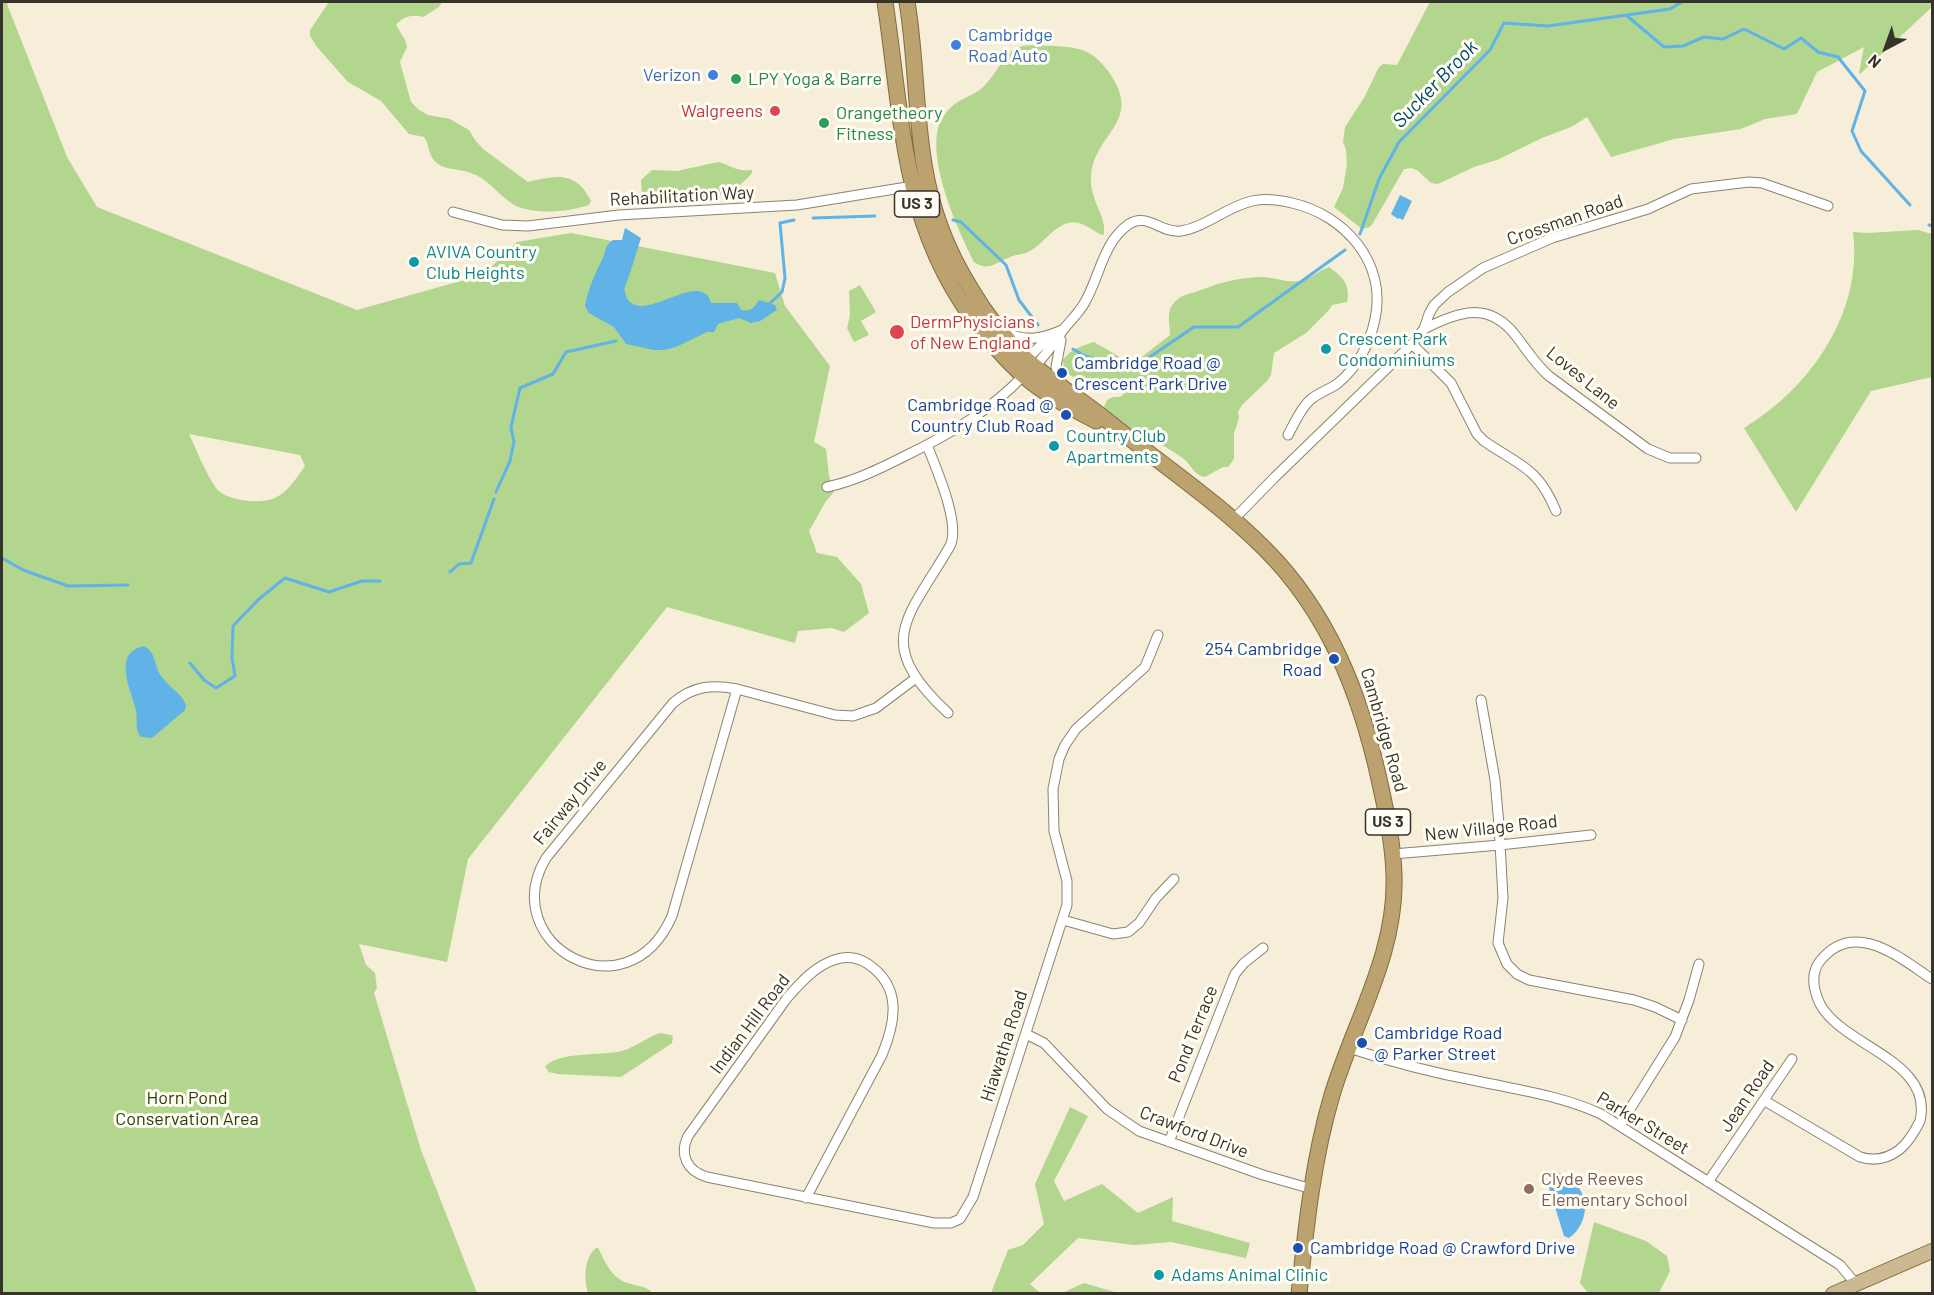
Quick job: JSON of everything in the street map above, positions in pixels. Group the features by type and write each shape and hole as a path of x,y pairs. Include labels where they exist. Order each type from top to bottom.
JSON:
{"highway":[{"name":"Cambridge Road","path":"885,2 903,138 918,209 937,261 953,292 996,348 1067,391 1233,520 1268,552 1303,594 1324,626 1344,664 1356,695 1386,807 1393,854 1394,898 1387,936 1376,975 1327,1112 1320,1140 1299,1293"},
{"name":"Cambridge Road","path":"907,2 924,162 935,212 957,264 987,314 1028,367 1064,403 1126,436"},
{"path":"896,77 915,74"}],"main road":[{"path":"1833,1293 1932,1251"}],"street":[{"name":"Crossman Road","path":"1233,520 1412,344 1424,329 1431,310 1442,298 1499,260 1552,238 1648,209 1691,189 1762,183 1828,206"},
{"name":"Rehabilitation Way","path":"453,212 502,225 528,226 619,215 797,206 913,186"},
{"path":"1028,367 1049,352 1075,317 1087,299 1110,244 1133,222 1146,220 1167,230 1182,231 1252,201 1284,201 1312,209 1342,228 1364,251 1375,278 1377,295 1376,316 1366,345 1351,370 1337,383 1308,401 1288,435"},
{"name":"Loves Lane","path":"1424,329 1447,318 1467,313 1492,315 1512,331 1536,364 1549,376 1643,445 1653,452 1670,458 1696,458"},
{"path":"987,314 1014,337 1036,338 1064,329"},
{"path":"1064,329 1056,367 1060,381 1067,391"},
{"path":"827,487 864,477 947,435 977,415 1006,392 1052,334"},
{"path":"1412,344 1451,383 1477,434 1534,474 1548,492 1556,511"},
{"path":"927,445 947,502 954,536 952,544 904,626 904,651 916,678 948,712"},
{"name":"Hiawatha Road","path":"686,1161 693,1171 707,1177 934,1223 951,1223 966,1212 973,1197 1068,900 1068,890 1054,837 1054,782 1059,759 1076,729 1145,667 1158,634"},
{"name":"Fairway Drive","path":"737,689 672,916 665,931 646,953 620,964 591,965 570,957 550,940 540,924 536,911 535,885 546,858 673,703 688,692 706,686 719,685 737,689 835,715 847,716 865,713 876,708 916,678"},
{"path":"1481,700 1495,780 1502,906 1498,943 1502,956 1510,968 1529,980 1634,1000 1682,1020"},
{"name":"New Village Road","path":"1393,854 1592,835"},
{"path":"1063,920 1113,934 1125,933 1139,923 1156,898 1174,879"},
{"path":"1765,1101 1860,1157 1877,1159 1897,1152 1906,1143 1922,1117 1926,1100 1925,1089 1918,1078 1907,1068 1836,1023 1824,1010 1813,979 1815,970 1822,959 1833,949 1846,942 1860,941 1892,954 1932,980"},
{"name":"Pond Terrace","path":"1169,1142 1235,974 1244,963 1263,948"},
{"name":"Indian Hill Road","path":"686,1161 684,1150 688,1136 801,982 835,959 856,958 877,971 889,987 893,1003 891,1030 882,1055 806,1198"},
{"path":"1620,1125 1670,1047 1682,1020 1699,964"},
{"name":"Crawford Drive","path":"1026,1034 1046,1044 1097,1099 1117,1117 1139,1131 1263,1175 1312,1189"},
{"name":"Parker Street","path":"1349,1048 1417,1069 1521,1089 1591,1110 1620,1125 1840,1264 1855,1283"},
{"name":"Jean Road","path":"1708,1182 1792,1059"}],"green space":[{"name":"Horn Pond Conservation Area","path":"2,2 11,2 7,4 67,157 97,207 357,310 468,279 488,270 517,242 571,233 775,273 785,306 830,366 814,442 826,449 829,476 834,492 826,501 809,531 817,553 837,557 861,584 869,613 844,632 832,628 798,631 795,643 667,607 468,859 447,962 359,944 366,965 375,973 377,988 374,993 421,1150 477,1293 2,1294","holes":["189,434 300,455 305,466 292,484 279,496 263,501 241,500 230,497 216,488"]},
{"path":"329,2 442,2 439,7 423,17 408,17 396,25 407,47 400,62 411,102 428,115 450,119 469,130 483,149 528,182 557,177 579,184 591,201 589,205 550,212 529,210 511,203 477,176 436,163 424,137 409,134 381,101 348,82 317,47 310,36 310,30"},
{"path":"1430,2 1932,2 1932,7 1860,74 1864,47 1817,72 1797,114 1765,119 1741,129 1674,139 1611,157 1587,117 1571,127 1438,184 1431,183 1417,170 1404,169 1373,223 1370,227 1362,229 1334,207 1343,188 1347,164 1343,142 1345,127 1364,98 1379,67 1383,64 1397,65"},
{"path":"1028,46 1080,49 1097,59 1108,71 1118,88 1122,103 1115,126 1094,161 1091,176 1093,192 1103,221 1104,234 1077,222 1068,223 1027,252 991,266 979,265 974,262 967,248 944,188 936,146 938,128 950,108 982,88 1014,50"},
{"path":"718,162 739,170 752,170 752,173 728,192 716,196 646,197 642,195 641,180 652,170 677,171"},
{"path":"1918,230 1932,234 1932,377 1871,391 1796,512 1744,428 1791,391 1811,369 1827,345 1841,319 1850,291 1854,262 1853,232"},
{"path":"1329,267 1344,282 1348,291 1347,302 1332,305 1306,333 1274,353 1271,375 1238,412 1239,418 1234,433 1234,459 1228,467 1223,467 1205,477 1198,475 1184,459 1174,452 1119,423 1107,413 1104,407 1107,400 1124,394 1116,385 1083,382 1064,370 1063,360 1069,353 1094,342 1134,363 1170,335 1171,307 1179,298 1186,295 1224,282 1247,278 1264,277 1300,281"},
{"path":"860,285 876,312 861,321 869,335 854,342 847,328 850,315 849,291"},
{"path":"660,1033 671,1035 672,1043 621,1077 557,1074 549,1072 545,1067 559,1058 622,1051"},
{"path":"1070,1107 1088,1116 1054,1181 1064,1201 1102,1184 1138,1213 1173,1197 1172,1221 1250,1243 1246,1258 1171,1242 1134,1245 1078,1238 1030,1284 1040,1293 991,1293 1008,1250 1023,1245 1044,1224 1035,1184"},
{"path":"1594,1222 1646,1241 1667,1256 1670,1271 1659,1293 1588,1293 1580,1283"},
{"path":"596,1248 610,1270 619,1279 653,1293 588,1293 587,1263"},
{"path":"1084,1283 1118,1293 1062,1293"}],"water":[{"path":"1400,195 1412,201 1403,220 1391,214"},
{"path":"625,228 641,238 624,289 630,302 638,306 647,305 680,294 700,291 707,295 711,303 737,303 741,310 748,310 759,300 775,305 777,310 760,321 751,323 739,318 718,324 714,332 707,332 676,347 664,350 626,344 614,327 589,313 585,306 607,247 613,240 622,240"},
{"path":"144,646 153,655 161,676 186,705 185,710 152,738 141,737 138,731 136,710 126,673 128,656 134,650"},
{"path":"1551,1171 1560,1173 1574,1182 1583,1195 1585,1211 1583,1219 1569,1238 1564,1236 1546,1178"}],"waterway":[{"name":"Sucker Brook","path":"1360,234 1379,179 1399,142 1490,50 1504,23 1548,26 1670,9 1682,2"},
{"path":"1626,15 1664,47 1683,46 1704,37 1723,39 1744,29 1784,49 1801,38 1818,52 1838,57 1865,91 1852,131 1861,151 1910,205"},
{"name":"Sucker Brook","path":"813,218 875,216"},
{"name":"Sucker Brook","path":"768,305 782,292 785,278 780,223 794,220"},
{"name":"Sucker Brook","path":"953,220 961,222 1006,265 1019,300 1038,325"},
{"name":"Sucker Brook","path":"1073,349 1085,356 1132,369 1194,327 1238,327 1345,250"},
{"name":"Sucker Brook","path":"496,492 510,461 514,442 511,427 520,388 553,374 566,352 616,341"},
{"name":"Sucker Brook","path":"450,572 459,564 471,563 494,499"},
{"name":"Sucker Brook","path":"2,558 23,570 68,586 128,585"},
{"name":"Sucker Brook","path":"190,663 204,680 216,688 235,676 232,658 233,626 259,599 285,578 329,592 362,581 380,581"}],"place":[{"name":"Cambridge Road Auto","path":"956,45"},
{"name":"Verizon","path":"713,75"},
{"name":"LPY Yoga & Barre","path":"736,79"},
{"name":"Walgreens","path":"775,111"},
{"name":"Orangetheory Fitness","path":"824,123"},
{"name":"AVIVA Country Club Heights","path":"414,262"},
{"name":"DermPhysicians of New England","path":"897,332"},
{"name":"Crescent Park Condominiums","path":"1326,349"},
{"name":"Cambridge Road @ Crescent Park Drive","path":"1062,373"},
{"name":"Cambridge Road @ Country Club Road","path":"1066,415"},
{"name":"Country Club Apartments","path":"1054,446"},
{"name":"254 Cambridge Road","path":"1334,659"},
{"name":"Cambridge Road @ Parker Street","path":"1362,1043"},
{"name":"Clyde Reeves Elementary School","path":"1529,1189"},
{"name":"Cambridge Road @ Crawford Drive","path":"1298,1248"},
{"name":"Adams Animal Clinic","path":"1159,1275"}]}
